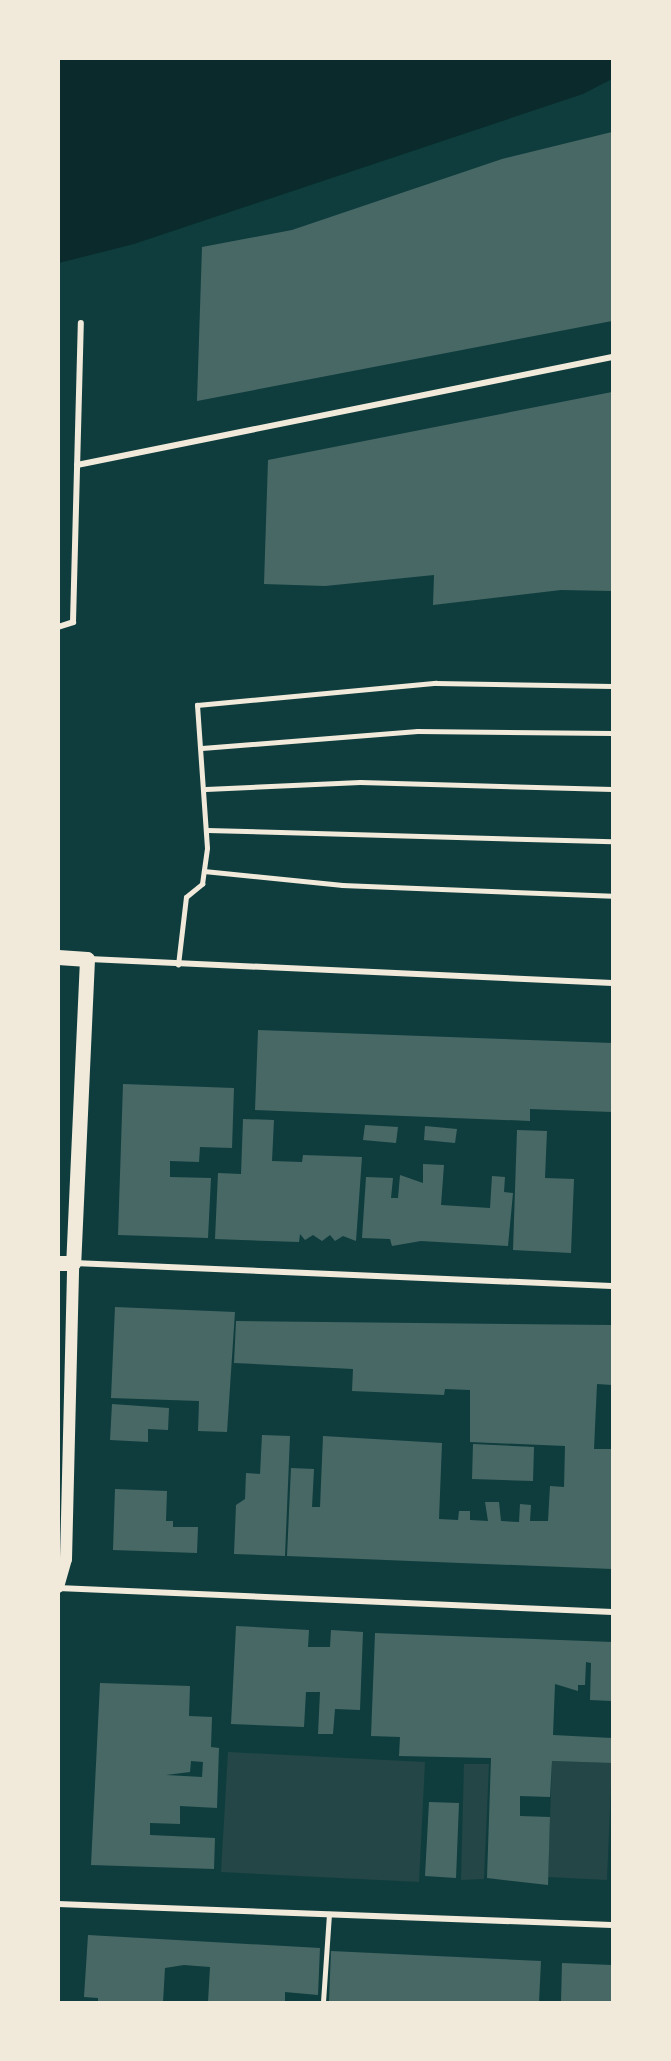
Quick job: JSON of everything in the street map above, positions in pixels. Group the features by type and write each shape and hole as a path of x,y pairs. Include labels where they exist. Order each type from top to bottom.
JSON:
{"main road":[{"path":"58,957 87,959 66,1263 66,1559 58,1587"}],"street":[{"path":"58,627 73,622 81,323"},
{"path":"77,465 612,357"},
{"path":"87,959 178,965 612,983"},
{"path":"66,1263 612,1286"},
{"path":"58,1587 612,1612"},
{"path":"58,1904 612,1925"}],"lane":[{"path":"178,965 186,897 202,884 207,830 206,789 197,705 436,683 612,686"},
{"path":"202,748 408,731 612,733"},
{"path":"206,789 398,782 612,789"},
{"path":"207,830 612,841"},
{"path":"204,871 342,885 612,896"},
{"path":"323,2002 329,1914"}],"shaded area":[{"path":"612,58 612,79 583,94 134,244 59,263 59,59"},
{"path":"228,1752 425,1762 419,1882 221,1872"},
{"path":"552,1761 612,1763 607,1880 548,1877"},
{"path":"464,1764 489,1764 484,1879 461,1880"}],"building":[{"path":"612,132 612,321 197,401 202,247 292,230 502,159"},
{"path":"612,392 612,591 561,590 433,605 434,575 325,586 264,584 268,460"},
{"path":"258,1030 612,1043 612,1112 530,1109 530,1121 255,1110"},
{"path":"123,1084 234,1088 232,1148 200,1147 199,1162 170,1161 170,1177 211,1178 208,1238 118,1235"},
{"path":"243,1119 274,1120 272,1161 302,1162 303,1155 362,1157 356,1241 343,1236 335,1241 330,1235 322,1241 313,1235 305,1240 300,1234 299,1242 215,1239 218,1173 241,1174"},
{"path":"365,1125 398,1127 396,1143 363,1140"},
{"path":"425,1126 457,1129 455,1143 424,1140"},
{"path":"517,1130 547,1131 545,1178 574,1179 571,1253 513,1250"},
{"path":"423,1164 444,1165 441,1205 490,1208 492,1176 505,1177 504,1192 513,1193 508,1246 421,1241 392,1246 390,1239 362,1238 366,1177 393,1178 391,1198 398,1198 400,1175 423,1183"},
{"path":"115,1307 235,1312 227,1432 198,1431 199,1401 111,1398"},
{"path":"236,1321 612,1325 612,1385 597,1384 594,1449 612,1449 612,1569 287,1556 291,1468 314,1469 312,1507 320,1507 323,1436 442,1443 439,1519 458,1520 459,1511 470,1511 470,1520 488,1521 485,1502 499,1502 501,1521 519,1522 520,1504 531,1505 530,1521 548,1521 550,1486 564,1487 565,1446 470,1442 470,1390 445,1389 444,1395 352,1391 353,1369 234,1363"},
{"path":"112,1404 169,1408 168,1430 148,1429 148,1442 110,1440"},
{"path":"262,1435 290,1436 285,1556 234,1554 236,1505 245,1499 246,1473 260,1474"},
{"path":"473,1444 534,1447 533,1481 472,1479"},
{"path":"115,1489 167,1491 166,1521 173,1521 173,1527 198,1527 197,1553 113,1550"},
{"path":"236,1626 309,1630 308,1647 330,1647 331,1630 363,1632 360,1710 335,1709 333,1734 318,1734 320,1692 306,1692 304,1727 231,1724"},
{"path":"375,1633 612,1642 612,1701 590,1700 591,1663 586,1662 585,1685 578,1685 578,1691 555,1684 553,1735 612,1738 612,1763 552,1761 550,1797 520,1796 520,1816 550,1817 548,1885 487,1878 491,1758 399,1756 400,1737 371,1736"},
{"path":"100,1683 190,1686 189,1716 212,1717 211,1747 219,1748 217,1808 180,1806 180,1824 150,1823 150,1835 215,1838 214,1869 91,1865","holes":["191,1761 203,1762 202,1777 166,1775 190,1772"]},
{"path":"429,1802 459,1803 456,1878 425,1876"},
{"path":"88,1935 320,1948 318,1995 285,1992 285,2002 208,2002 210,1967 184,1965 165,1968 163,2002 98,2002 98,1998 84,1997"},
{"path":"331,1951 541,1961 539,2002 329,2002"},
{"path":"562,1963 612,1965 612,2002 561,2002"}]}
